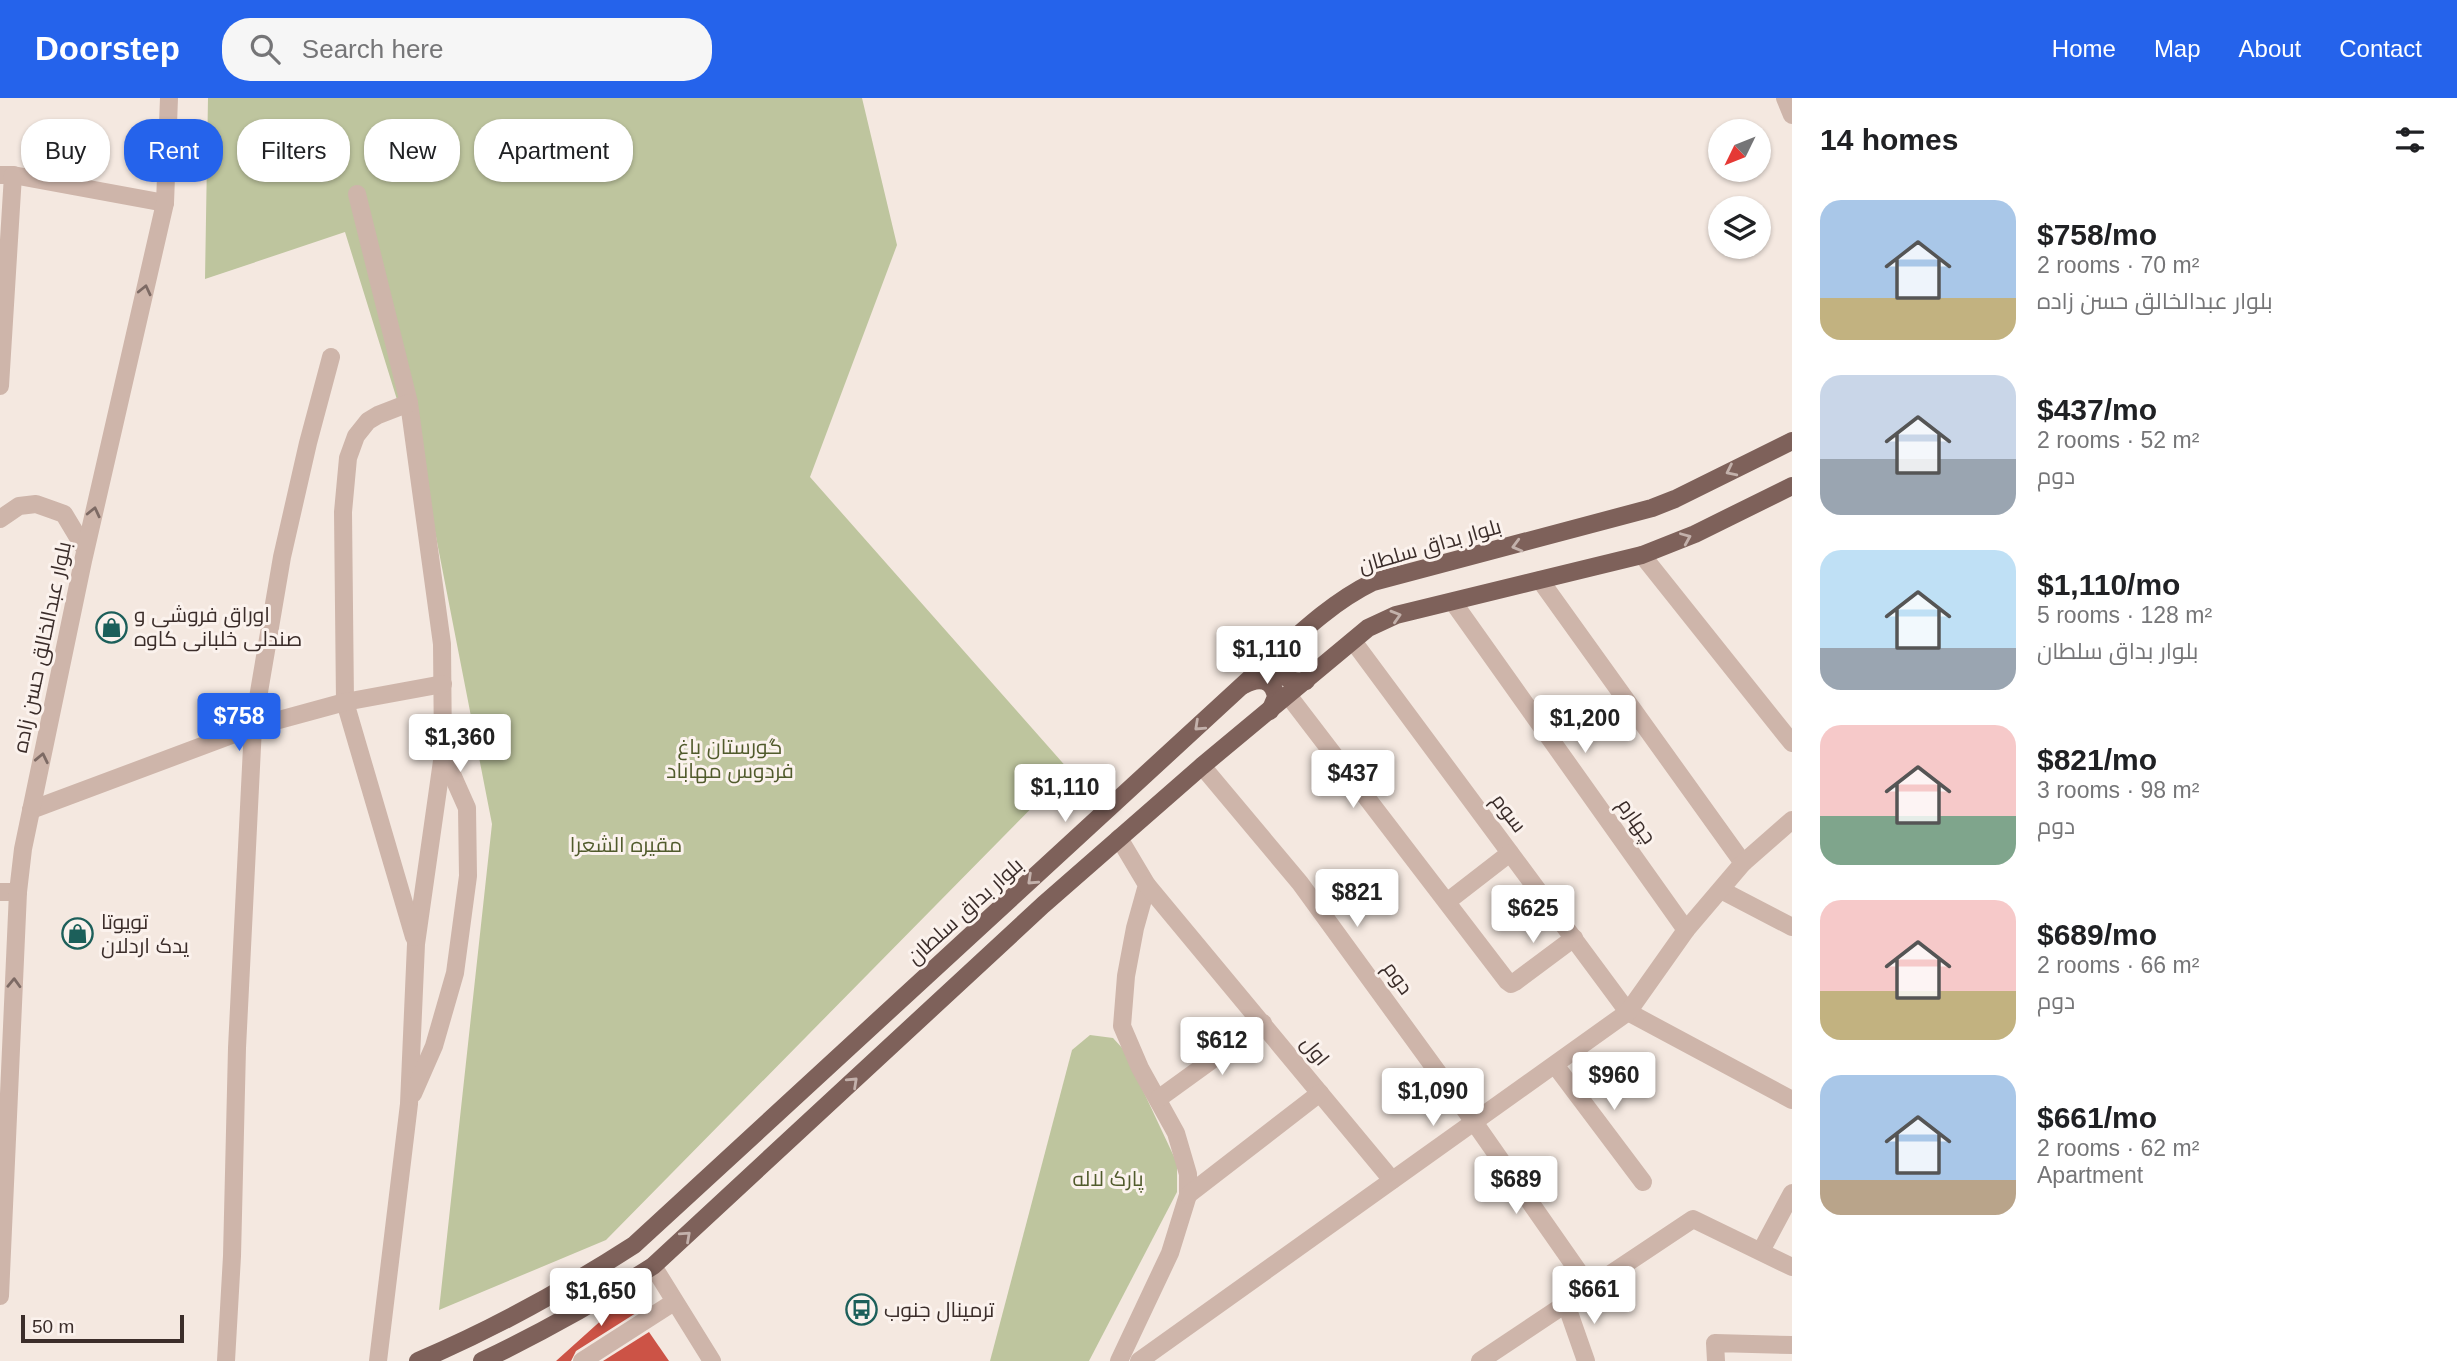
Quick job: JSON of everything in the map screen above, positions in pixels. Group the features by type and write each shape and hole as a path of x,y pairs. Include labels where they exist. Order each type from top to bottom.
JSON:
{"main road":[{"name":"بلوار بداق سلطان","path":"418,1361 519,1315 634,1245 1281,650 1337,603 1373,582 1652,508 1792,441"},
{"path":"482,1361 531,1338 653,1266 1033,914 1202,766 1381,621 1642,555 1695,534 1792,486"},
{"path":"1281,650 1278,663 1282,675 1293,682 1306,681"},
{"path":"1244,685 1258,679 1272,686 1276,696 1270,711"}],"street":[{"path":"0,386 6,175 165,203 169,98"},
{"path":"1785,98 1792,114"},
{"path":"357,194 409,403 442,644 443,684 443,754 416,944 409,1104 378,1361"},
{"name":"بلوار عبدالخالق حسن زاده","path":"0,1296 9,892 32,810 85,549 165,203"},
{"path":"226,1361 253,727 282,557 331,356"},
{"path":"409,403 368,421 356,436 348,458 344,512 345,702 416,944"},
{"path":"0,519 19,506 36,504 53,510 64,514 85,549"},
{"path":"1642,555 1792,743"},
{"path":"1540,580 1743,863"},
{"name":"چهارم","path":"1453,602 1686,930"},
{"name":"سوم","path":"1353,641 1628,1012"},
{"path":"32,810 253,727 345,702 443,684"},
{"path":"1288,695 1511,984 1574,938"},
{"path":"409,1104 434,1046 455,973 468,876 467,808 443,754"},
{"name":"دوم","path":"1202,766 1300,883 1474,1122 1590,1288"},
{"path":"1139,1361 1628,1012 1686,930 1743,863 1792,820"},
{"name":"اول","path":"1119,838 1147,886 1392,1180"},
{"path":"1447,901 1510,853"},
{"path":"1119,1361 1170,1253 1188,1195 1188,1174 1177,1133 1140,1068 1122,1026 1126,976 1135,928 1147,886"},
{"path":"1721,890 1792,927"},
{"path":"1628,1012 1790,1095"},
{"path":"1158,1099 1263,1023"},
{"path":"1555,1065 1643,1182"},
{"path":"1188,1195 1320,1093"},
{"path":"1761,1251 1792,1193"},
{"path":"1480,1361 1693,1219 1792,1267"},
{"path":"653,1266 712,1361"},
{"path":"582,1361 674,1302"},
{"path":"1566,1304 1586,1361"},
{"path":"1716,1361 1715,1343 1792,1345"}],"green space":[{"name":"گورستان باغ فردوس مهاباد","path":"208,98 862,98 897,245 810,477 1069,770 606,1240 439,1310 492,824 430,506 345,232 205,279 207,182 223,182 223,119 208,119"},
{"name":"پارک لاله","path":"1090,1035 1113,1038 1124,1050 1177,1163 1177,1192 1089,1361 990,1361 1072,1050"}],"building":[{"path":"625,1299 636,1313 576,1351 571,1361 556,1361"},
{"path":"649,1332 669,1361 603,1361"}],"place":[{"name":"اوراق فروشی و صندلی خلبانی کاوه","path":"111,627"},
{"name":"تویوتا یدک اردلان","path":"78,934"},
{"name":"ترمینال جنوب","path":"861,1310"}],"park label":[{"name":"مقیره الشعرا","path":"626,845"}]}
